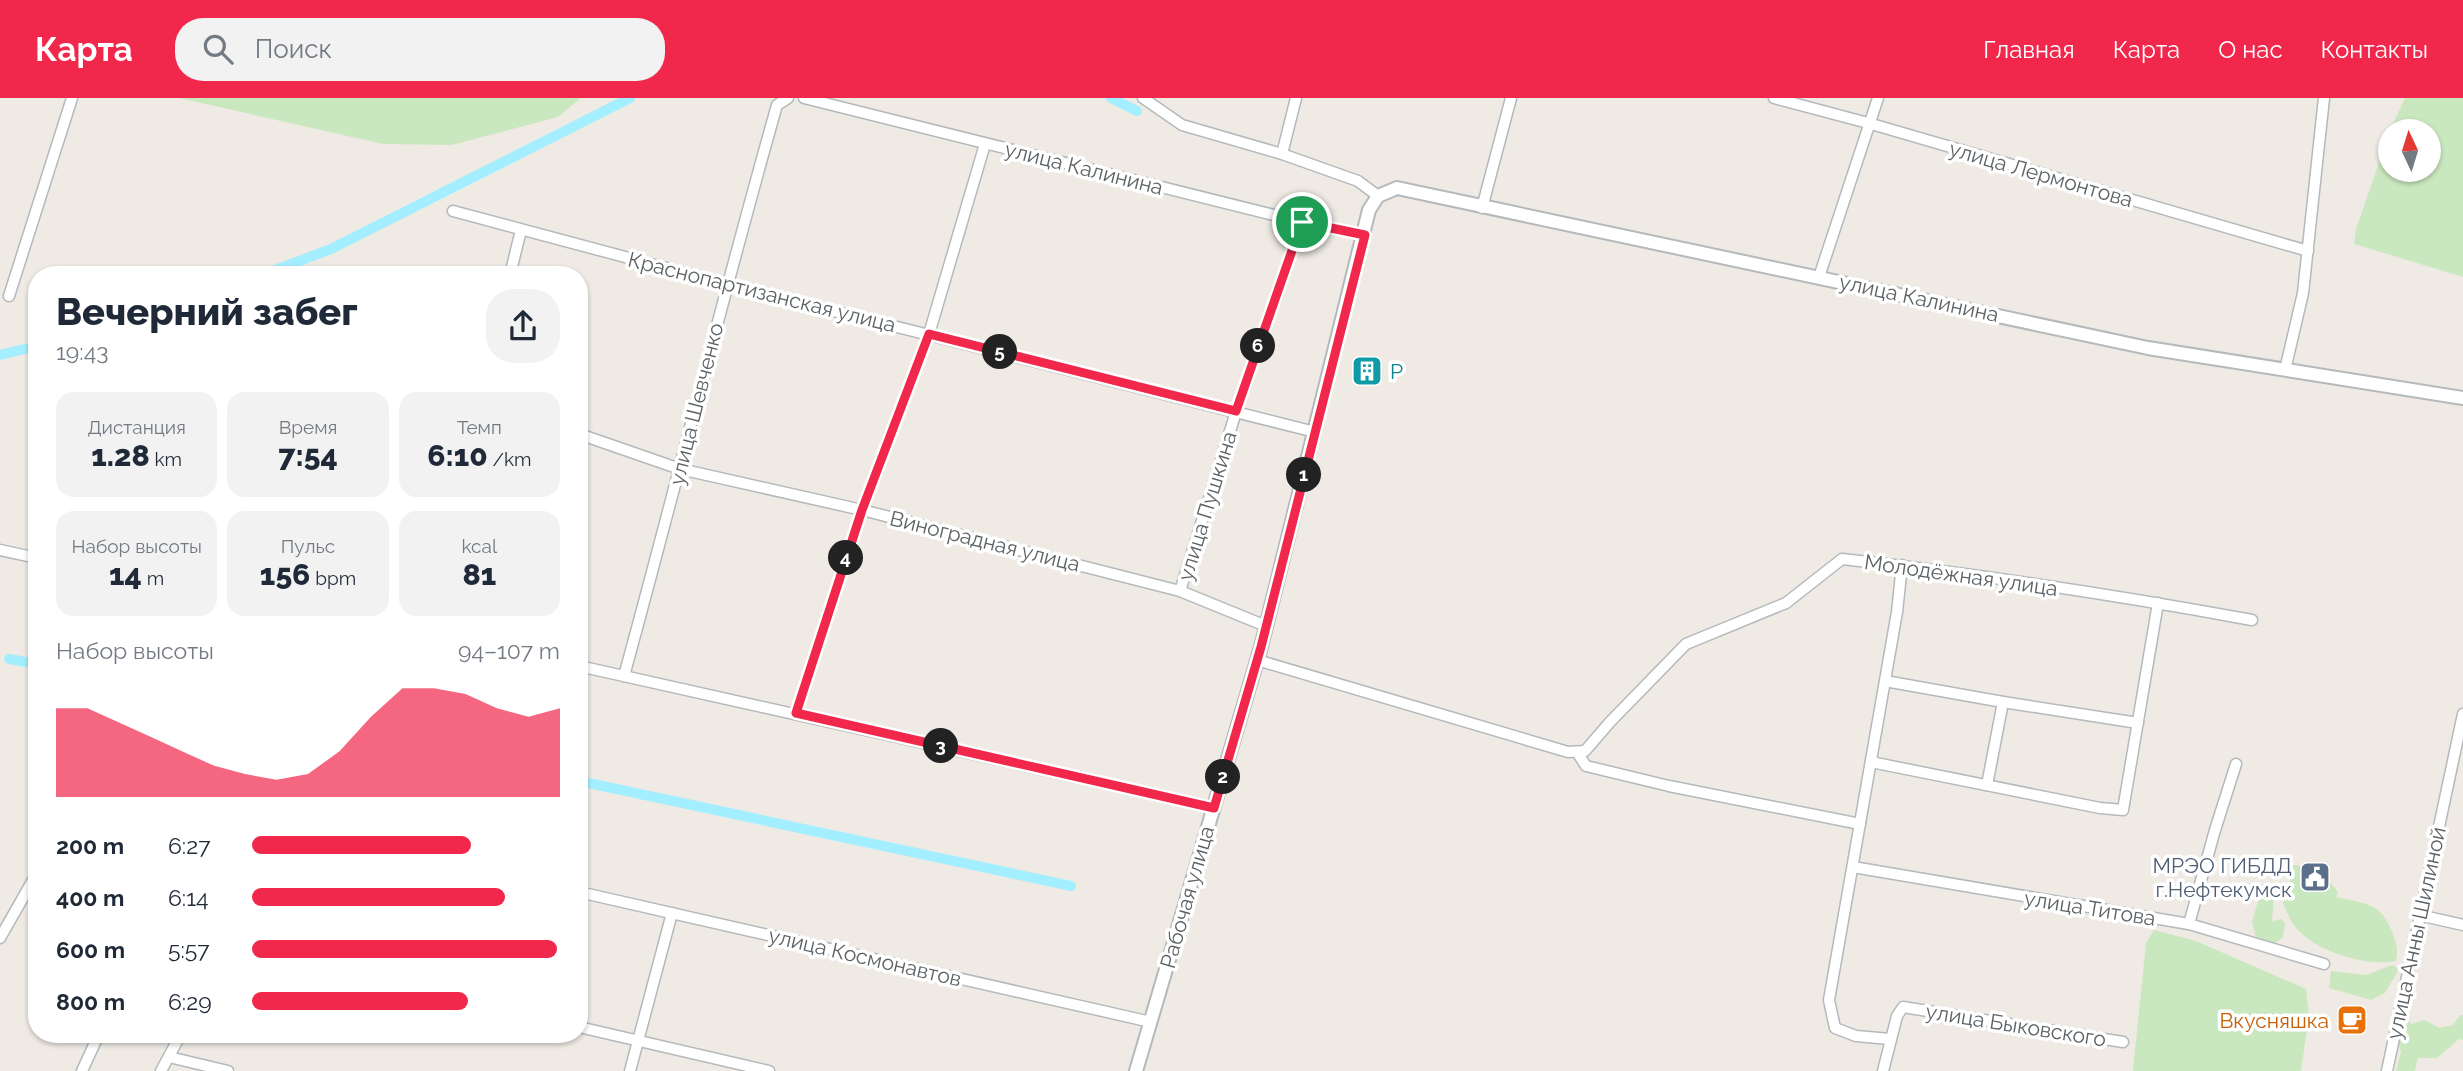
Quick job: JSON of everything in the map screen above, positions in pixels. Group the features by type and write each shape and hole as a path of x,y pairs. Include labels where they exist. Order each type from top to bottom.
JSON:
{"street":[{"path":"9,296 72,98"},
{"name":"улица Шевченко","path":"624,676 726,284 777,105 788,98"},
{"name":"улица Калинина","path":"804,98 1302,222 1365,235"},
{"path":"1143,98 1182,125 1282,154 1358,181 1378,196"},
{"path":"1282,154 1296,98"},
{"path":"1482,208 1511,98"},
{"name":"улица Лермонтова","path":"1774,98 2308,251"},
{"path":"1819,276 1878,98"},
{"path":"2285,370 2303,293 2325,98"},
{"path":"796,713 862,510 929,334 985,144"},
{"name":"улица Калинина","path":"1378,196 1397,188 2148,348 2463,398"},
{"name":"Рабочая улица","path":"1136,1071 1257,660 1365,235 1369,210 1378,196"},
{"name":"Краснопартизанская улица","path":"453,211 726,284 1315,432"},
{"name":"улица Пушкина","path":"1180,591 1236,411 1302,222"},
{"path":"512,266 521,230"},
{"name":"Виноградная улица","path":"588,438 680,469 862,510 1180,591 1266,626"},
{"path":"0,550 28,556"},
{"name":"Молодёжная улица","path":"1573,752 1585,751 1686,644 1786,603 1842,559 1902,565 2158,603 2252,620"},
{"path":"1883,1071 1890,1040 1856,1036 1835,1028 1829,1000 1885,681 1902,565"},
{"path":"1871,762 2100,808 2123,810 2158,603"},
{"path":"1257,660 1573,752 1586,766 1669,786 1860,824"},
{"path":"588,668 1214,808"},
{"path":"1885,681 2138,723"},
{"path":"1987,785 2003,702"},
{"name":"улица Анны Шилиной","path":"2387,1071 2463,714"},
{"path":"2189,924 2236,764"},
{"name":"улица Титова","path":"1853,867 2189,924 2324,964"},
{"path":"0,938 28,889"},
{"name":"улица Космонавтов","path":"588,894 1151,1023"},
{"path":"630,1071 672,913"},
{"path":"2419,915 2463,925"},
{"name":"улица Быковского","path":"1890,1040 1897,1016 1903,1007 2123,1042"},
{"path":"588,1029 769,1071"},
{"path":"82,1071 95,1043"},
{"path":"161,1071 176,1043"},
{"path":"169,1057 228,1071"}],"green space":[{"path":"179,98 581,98 558,117 452,145 383,144"},
{"path":"2405,98 2463,98 2463,277 2354,244 2356,229 2378,166 2378,182 2441,182 2441,119 2395,119"},
{"path":"2289,865 2299,865 2314,885 2330,882 2338,892 2336,897 2378,910 2393,934 2397,948 2396,961 2373,962 2347,957 2321,947 2302,934 2289,916 2281,896 2291,891"},
{"path":"2263,884 2275,885 2272,921 2282,919 2285,924 2283,937 2266,950 2258,946 2252,922"},
{"path":"2154,930 2196,941 2306,989 2309,1015 2301,1071 2133,1071 2146,943"},
{"path":"2392,965 2399,969 2385,993 2371,1000 2329,988 2331,971 2366,975"},
{"path":"2460,1015 2463,1015 2463,1040 2459,1039 2437,1058 2418,1058 2415,1071 2396,1071 2401,1052 2398,1042 2405,1016 2411,1024 2425,1020 2439,1028 2453,1025"}],"waterway":[{"path":"286,266 331,249 630,98"},
{"path":"1111,98 1137,111"},
{"path":"0,355 28,348"},
{"path":"9,659 28,662"},
{"path":"588,783 1071,886"}],"place":[{"name":"Р","path":"1367,371"},
{"name":"МРЭО ГИБДД г.Нефтекумск","path":"2315,877"},
{"name":"Вкусняшка","path":"2352,1020"}],"route":[{"path":"1302,222 1365,235 1261,647 1214,808 796,713 862,510 929,334 1236,411 1302,222"}]}
